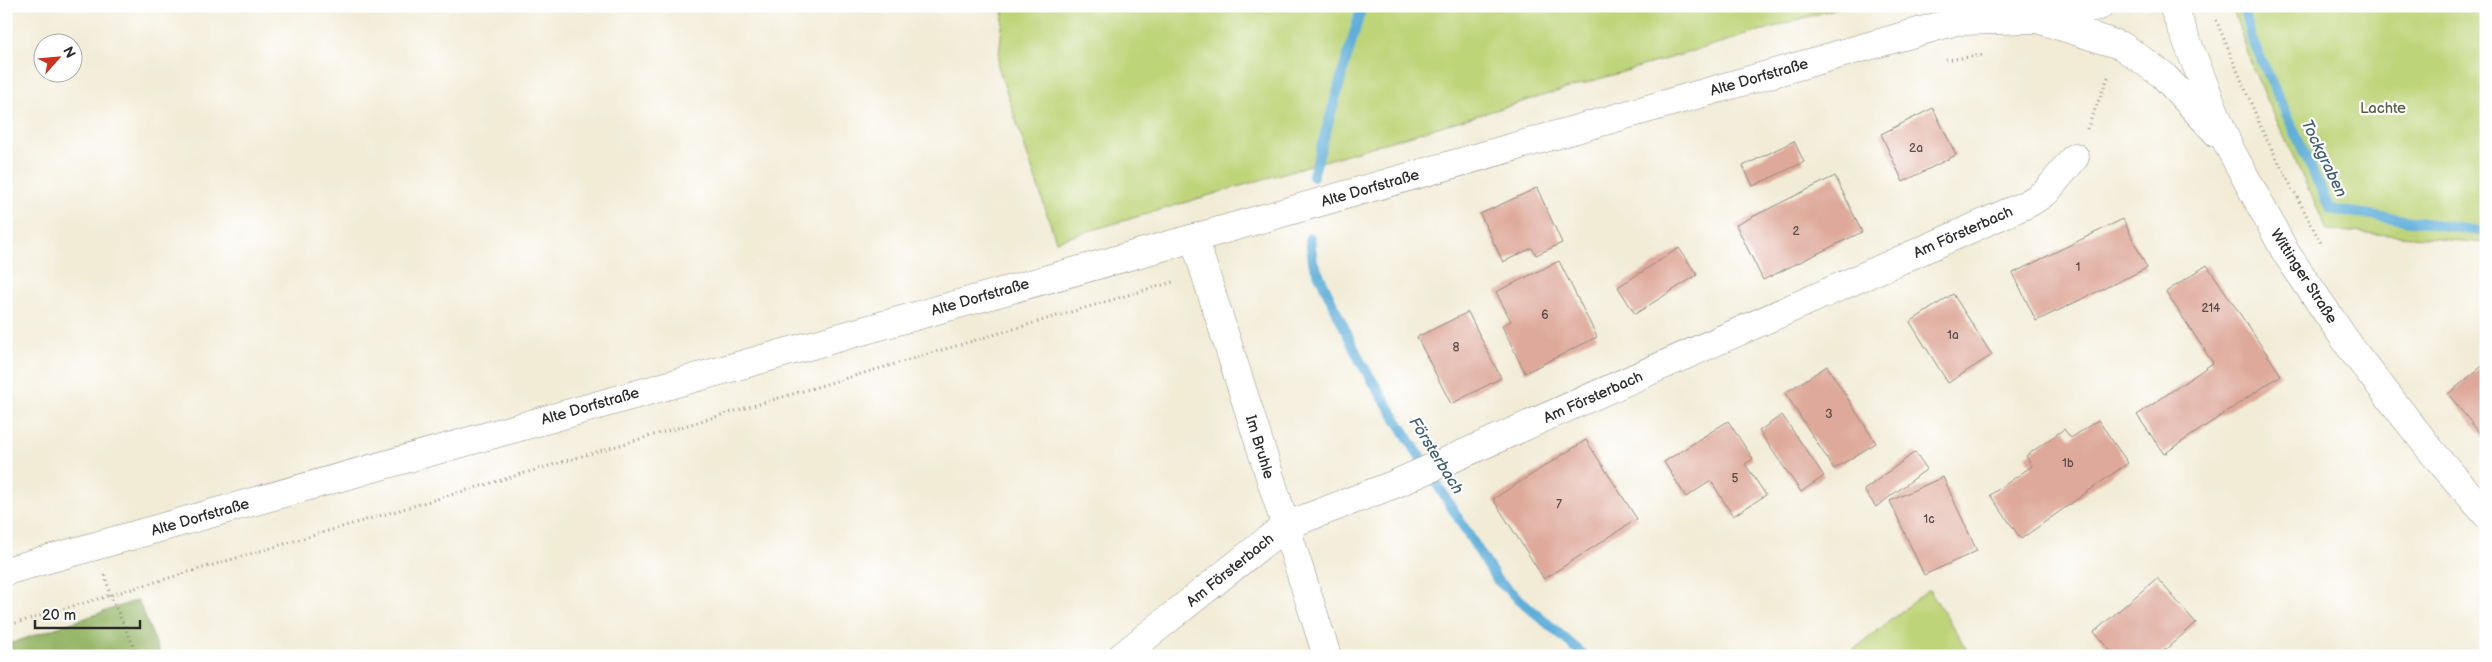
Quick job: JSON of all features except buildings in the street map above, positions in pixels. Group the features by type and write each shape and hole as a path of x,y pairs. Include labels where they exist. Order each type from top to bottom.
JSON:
{"street":[{"name":"Alte Dorfstraße","path":"6,571 1194,238 1953,22 1985,6"},
{"name":"Alte Dorfstraße","path":"1953,22 2037,19 2099,6"},
{"name":"Wittinger Straße","path":"2173,6 2228,145 2286,253 2353,351 2434,453 2486,514"},
{"path":"2037,19 2122,46 2163,75 2228,145"},
{"name":"Am Försterbach","path":"1122,656 1285,526 1395,484 2029,203 2046,192 2075,157"},
{"name":"Im Bruhle","path":"1194,238 1327,656"}],"path":[{"path":"2214,15 2264,134 2324,249"},
{"path":"1941,61 1987,55"},
{"path":"2075,157 2109,74"},
{"path":"6,626 1164,285 1204,270"},
{"path":"96,546 110,595 138,656"}],"green space":[{"path":"1004,6 1844,6 1056,241 998,66"},
{"name":"Lachte","path":"2232,6 2486,6 2486,243 2327,230 2253,69"},
{"path":"1929,589 1971,656 1846,656"},
{"path":"138,600 161,656 6,656 6,645"}],"waterway":[{"name":"Försterbach","path":"1313,176 1362,6"},
{"name":"Tockgraben","path":"2243,6 2251,37 2330,209 2486,232"},
{"name":"Försterbach","path":"1310,238 1313,262 1360,361 1497,580 1585,656"}]}
